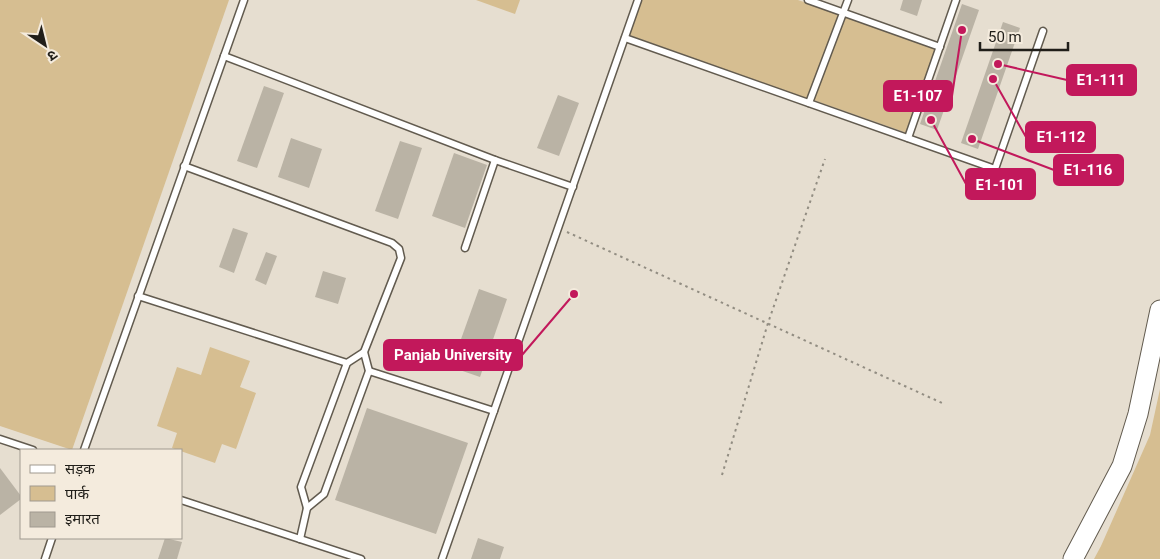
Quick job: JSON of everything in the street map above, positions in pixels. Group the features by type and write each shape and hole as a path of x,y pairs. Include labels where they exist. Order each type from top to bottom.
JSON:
{"street":[{"path":"1073,559 1122,466 1138,414 1160,310"}],"lane":[{"path":"84,449 244,0"},
{"path":"442,559 638,0"},
{"path":"808,0 940,47"},
{"path":"809,103 848,0"},
{"path":"908,138 956,0"},
{"path":"625,38 995,169 1043,31"},
{"path":"224,56 495,160 573,187"},
{"path":"465,248 495,160"},
{"path":"184,166 392,243 399,249 401,258 364,352 368,371 324,494 307,508"},
{"path":"138,296 347,363"},
{"path":"300,539 307,508 301,487 347,363 364,352"},
{"path":"368,371 494,411"},
{"path":"0,439 30,449"},
{"path":"182,500 361,559"},
{"path":"45,559 52,539"}],"path":[{"path":"722,475 768,323 824,158"},
{"path":"558,228 942,403"}],"green space":[{"path":"0,0 229,0 72,449 0,426"},
{"path":"476,0 520,0 515,14"},
{"path":"642,0 798,0 839,14 808,99 629,35"},
{"path":"844,17 935,49 907,133 813,100"},
{"path":"210,347 250,361 240,387 256,393 236,449 222,444 215,463 182,451 182,449 172,448 177,433 157,426 177,367 201,375"},
{"path":"1160,389 1160,559 1094,559 1150,435"}],"building":[{"path":"903,0 922,0 917,16 900,10"},
{"path":"962,4 979,10 937,130 920,124"},
{"path":"1003,22 1020,28 978,149 961,143"},
{"path":"264,86 284,93 257,168 237,161"},
{"path":"558,95 579,103 559,156 537,148"},
{"path":"291,138 322,149 309,188 278,177"},
{"path":"400,141 422,148 398,219 375,211"},
{"path":"454,153 487,165 465,228 432,216"},
{"path":"233,228 248,233 234,273 219,267"},
{"path":"266,252 277,256 266,285 255,280"},
{"path":"323,271 346,278 338,304 315,297"},
{"path":"479,289 507,299 480,377 451,367"},
{"path":"367,408 468,443 436,534 335,500"},
{"path":"0,468 20,495 20,500 0,515"},
{"path":"478,538 504,547 500,559 471,559"},
{"path":"165,539 182,542 177,559 158,559"}],"place":[{"name":"E1-107","path":"962,30"},
{"name":"E1-111","path":"998,64"},
{"name":"E1-112","path":"993,79"},
{"name":"E1-101","path":"931,120"},
{"name":"E1-116","path":"972,139"},
{"name":"Panjab University","path":"574,294"}]}
